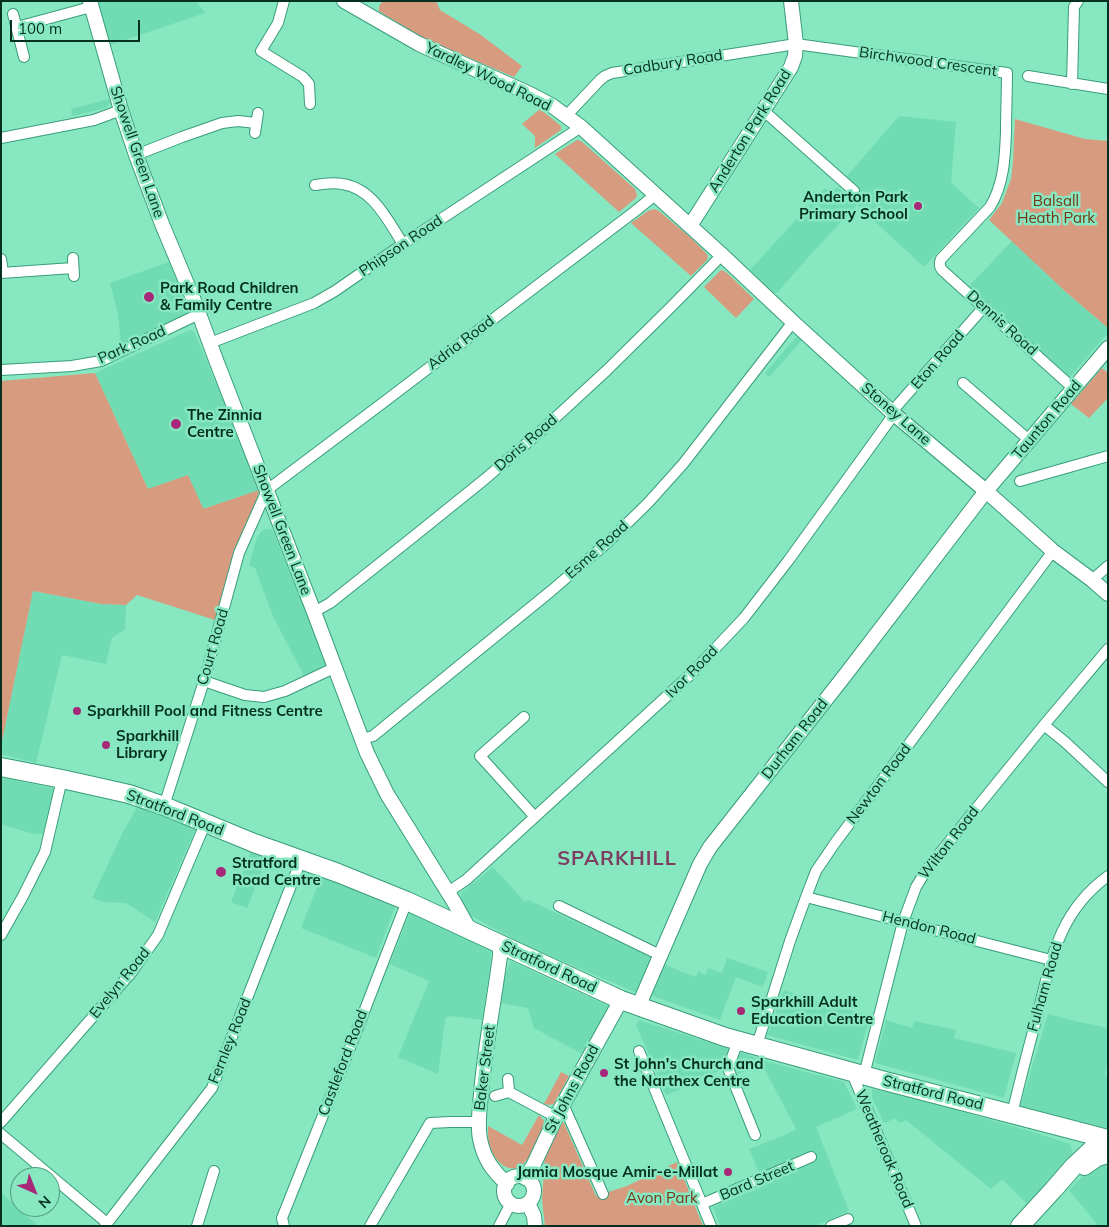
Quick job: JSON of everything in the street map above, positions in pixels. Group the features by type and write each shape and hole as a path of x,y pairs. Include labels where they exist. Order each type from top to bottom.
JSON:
{"highway":[{"name":"Stratford Road","path":"1,767 131,795 164,806 205,824 338,873 407,901 638,1007 738,1041 1012,1114 1107,1144"},
{"path":"1020,1226 1074,1166 1107,1144"}],"street":[{"path":"284,1 278,24 261,51 303,77 309,84 310,104"},
{"name":"Yardley Wood Road","path":"344,1 360,6 419,44 532,95 551,106 581,128 690,226"},
{"name":"Anderton Park Road","path":"690,226 764,111 796,56 791,1"},
{"path":"1072,84 1074,7 1078,1"},
{"path":"17,27 91,4"},
{"name":"Showell Green Lane","path":"91,4 121,110 136,155 367,753 387,794 470,929"},
{"path":"13,14 24,57"},
{"name":"Cadbury Road","path":"566,116 600,80 612,73 796,44"},
{"name":"Birchwood Crescent","path":"796,44 1007,73 1005,158 1002,178 995,199 990,207 945,255"},
{"path":"1028,76 1108,89"},
{"path":"1,138 94,120 121,110"},
{"path":"764,111 854,191"},
{"path":"136,155 222,123 238,121 256,123"},
{"name":"Phipson Road","path":"210,343 314,303 335,291 403,244 581,128"},
{"path":"314,186 335,183 344,184 366,194 378,206 403,244"},
{"name":"Adria Road","path":"267,490 380,406 655,195"},
{"name":"Stoney Lane","path":"690,226 894,414 1054,551 1108,594"},
{"name":"Doris Road","path":"314,612 330,603 413,537 541,431 620,357 722,255"},
{"name":"Dennis Road","path":"945,255 940,262 942,270 1073,388"},
{"path":"1,259 2,273 73,267"},
{"name":"Eton Road","path":"894,414 895,408 984,307"},
{"name":"Park Road","path":"1,370 72,366 101,362 199,314"},
{"name":"Esme Road","path":"362,739 372,736 544,597 607,543 648,503 683,464 793,322"},
{"name":"Taunton Road","path":"986,492 1108,348"},
{"path":"963,383 1029,440"},
{"name":"Ivor Road","path":"448,892 466,880 692,674 744,618 788,561 894,414"},
{"path":"1020,481 1108,456"},
{"name":"Court Road","path":"164,806 204,681 240,553 267,490"},
{"name":"Durham Road","path":"638,1007 700,864 710,847 986,492"},
{"path":"256,516 265,514 276,515"},
{"name":"Newton Road","path":"757,1045 790,941 816,871 834,843 1054,551"},
{"path":"1092,580 1108,566"},
{"name":"Wilton Road","path":"858,1073 903,922 916,887 926,869 1108,648"},
{"path":"204,681 245,695 264,697 285,691 334,668"},
{"path":"524,718 480,756 535,817"},
{"path":"1044,725 1078,753 1108,782"},
{"path":"1,936 45,852 62,779"},
{"name":"Evelyn Road","path":"1,1122 131,973 158,935 205,824"},
{"name":"Fernley Road","path":"106,1224 212,1088 301,860"},
{"name":"Fulham Road","path":"1012,1114 1051,960 1061,932 1076,906 1108,876"},
{"name":"Hendon Road","path":"806,896 1051,960"},
{"name":"Castleford Road","path":"284,1226 282,1218 407,901"},
{"path":"559,906 660,955"},
{"name":"Baker Street","path":"500,944 500,956 482,1079 479,1122 484,1153 494,1172 507,1184"},
{"name":"St Johns Road","path":"525,1178 533,1166 563,1104 621,1000"},
{"path":"738,1041 728,1068 755,1135"},
{"path":"639,1051 711,1226"},
{"name":"Weatheroak Road","path":"858,1073 916,1226"},
{"path":"508,1079 509,1092"},
{"path":"495,1096 509,1092 556,1117"},
{"path":"563,1104 603,1194"},
{"path":"370,1226 430,1123 479,1122"},
{"path":"1,1134 106,1224"},
{"name":"Bard Street","path":"702,1204 811,1158"},
{"path":"197,1226 214,1171"},
{"path":"521,1177 530,1181 534,1190 532,1200 520,1206 511,1204 505,1192 507,1184 513,1178 521,1177"},
{"path":"528,1203 534,1216 535,1226"},
{"path":"499,1226 511,1204"},
{"path":"831,1226 848,1219"}],"shaded area":[{"path":"98,1 196,1 205,13 110,45"},
{"path":"111,100 109,105 105,108 73,116 71,109"},
{"name":"Anderton Park Primary School","path":"899,116 956,122 951,183 979,208 924,267 857,205 777,293 774,293 750,270 825,188 831,194 837,187 850,198 859,189 846,177"},
{"path":"1012,241 1067,293 1108,328 1108,333 1070,377 969,286"},
{"name":"Park Road Children & Family Centre","path":"169,262 190,312 121,345 118,314 110,283"},
{"name":"The Zinnia Centre","path":"190,330 194,331 257,481 259,490 206,508 148,489 95,373"},
{"path":"797,336 802,340 769,377 765,373"},
{"path":"266,529 272,529 329,667 305,678 273,616 255,568 249,565 257,537"},
{"path":"33,591 101,604 126,605 125,629 112,638 106,664 62,655 36,763 1,754 1,746"},
{"path":"1,777 55,789 43,834 30,833 1,824"},
{"path":"138,806 196,828 155,922 126,903 104,902 92,898 122,834"},
{"path":"251,851 267,858 247,908 231,902"},
{"path":"493,867 525,902 528,900 652,957 637,993 529,947 469,915 461,900 461,893"},
{"path":"322,875 396,905 376,958 301,928"},
{"path":"410,912 446,927 491,950 482,1020 449,1016 445,1019 438,1074 398,1057 429,981 390,964"},
{"path":"727,958 768,972 763,987 736,977 720,1020 650,995 664,964 696,977 698,971 706,975 708,968 722,973"},
{"path":"511,961 611,1007 584,1055 534,1028 528,1008 501,1003 504,977"},
{"path":"784,990 870,1016 858,1060 767,1035"},
{"path":"1048,1014 1108,1028 1108,1057 1105,1075 1108,1077 1108,1129 1020,1107"},
{"path":"639,1020 754,1058 844,1082 857,1109 816,1127 849,1211 815,1226 720,1226 713,1207 767,1185 749,1149 796,1129 763,1066 758,1066 738,1074 735,1065 709,1075 691,1078 693,1084 666,1095 636,1025"},
{"path":"886,1020 912,1028 914,1021 956,1030 954,1038 1016,1053 1004,1098 875,1063"},
{"path":"872,1089 903,1095 1070,1144 1074,1157 1029,1206 1002,1179 991,1189 906,1120 899,1123 896,1118 884,1123 872,1098"},
{"path":"1108,1161 1108,1226 1095,1226 1096,1223 1069,1190 1089,1170"},
{"path":"1,1193 10,1200 10,1217 28,1217 38,1226 1,1226"}],"green space":[{"path":"383,1 436,1 440,10 481,35 522,66 514,77 425,39 379,11 379,6"},
{"path":"540,109 561,126 561,130 535,148 535,136 522,124"},
{"name":"Balsall Heath Park","path":"1015,119 1085,139 1108,141 1108,328 1067,293 989,220 1002,203 1011,179"},
{"path":"577,140 581,141 635,189 636,198 619,212 555,154"},
{"path":"654,209 659,211 691,238 708,256 707,260 691,276 631,223"},
{"path":"722,270 754,299 736,318 704,287"},
{"path":"1102,368 1108,373 1108,398 1089,418 1071,404"},
{"path":"95,373 148,489 188,475 203,508 259,490 257,498 215,620 137,595 126,605 101,604 33,591 1,746 1,381"},
{"path":"561,1072 569,1076 554,1104 544,1104"},
{"path":"539,1115 544,1121 542,1133 536,1146 521,1166 511,1168 499,1162 490,1147 488,1126 522,1145"},
{"name":"Avon Park","path":"563,1121 596,1196 627,1186 677,1162 703,1226 545,1226 542,1200 545,1155"}],"place":[{"name":"Anderton Park Primary School","path":"918,206"},
{"name":"Park Road Children & Family Centre","path":"149,297"},
{"name":"The Zinnia Centre","path":"176,424"},
{"name":"Sparkhill Pool and Fitness Centre","path":"77,711"},
{"name":"Sparkhill Library","path":"106,745"},
{"name":"Stratford Road Centre","path":"221,872"},
{"name":"Sparkhill Adult Education Centre","path":"741,1011"},
{"name":"St John's Church and the Narthex Centre","path":"604,1073"},
{"name":"Jamia Mosque Amir-e-Millat","path":"728,1172"}],"district":[{"name":"SPARKHILL","path":"617,859"}]}
